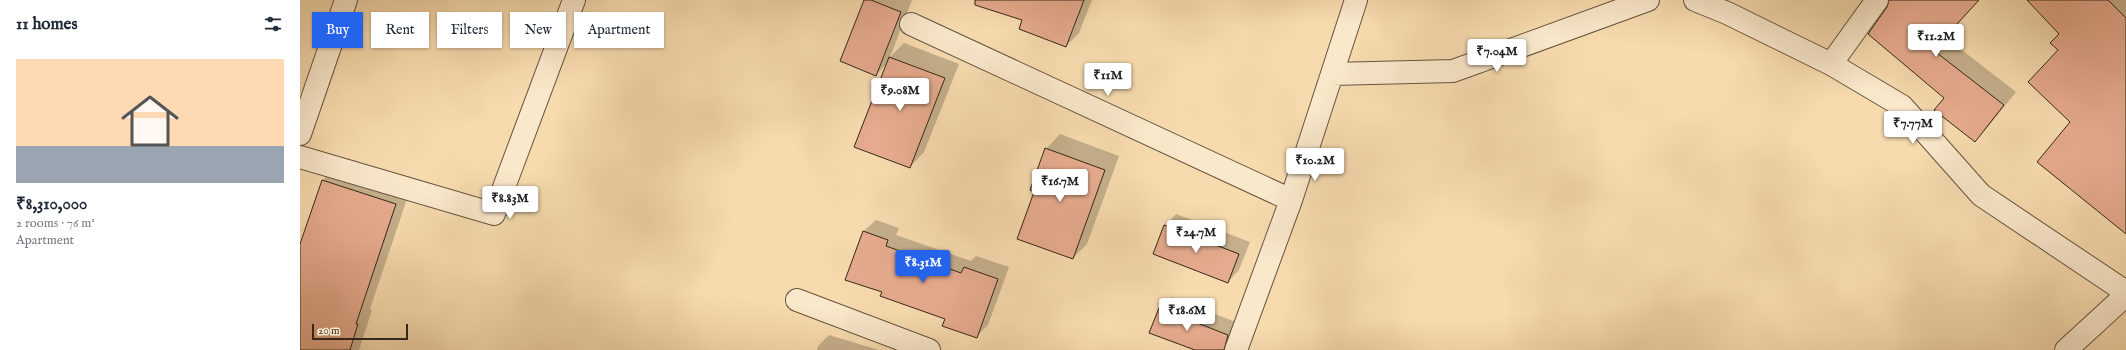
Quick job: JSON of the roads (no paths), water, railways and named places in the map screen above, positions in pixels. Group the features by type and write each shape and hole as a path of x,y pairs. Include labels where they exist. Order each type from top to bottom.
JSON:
{"street":[{"path":"300,134 346,0"},
{"path":"300,157 494,214 574,0"},
{"path":"1236,350 1291,200 1356,0"},
{"path":"1332,74 1453,72 1648,0"},
{"path":"1695,0 1727,13 1831,64 1902,106 1981,195 2126,294 2066,350"},
{"path":"1831,64 1877,0"},
{"path":"911,24 1291,200"},
{"path":"797,300 929,350"}]}
